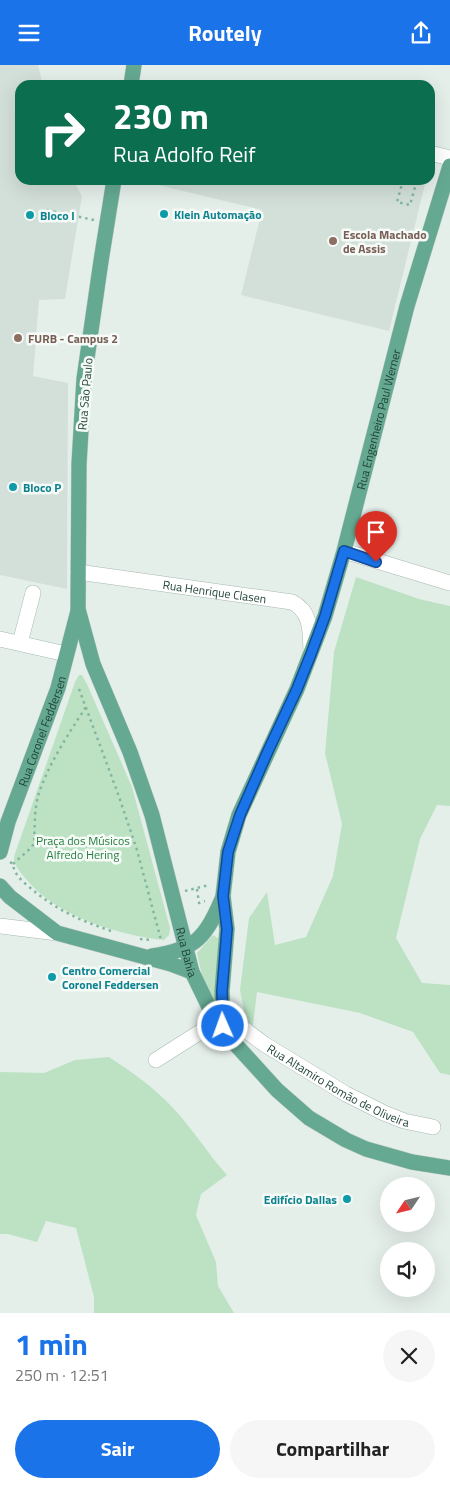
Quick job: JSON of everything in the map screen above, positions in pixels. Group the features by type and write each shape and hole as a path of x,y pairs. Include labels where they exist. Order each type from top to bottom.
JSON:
{"main road":[{"path":"132,80 134,65"},
{"name":"Rua Engenheiro Paul Werner","path":"221,1023 227,929 224,889 228,852 240,815 297,689 325,616 344,551 405,315 450,166"},
{"name":"Rua São Paulo","path":"78,609 79,464 84,411 84,379 113,185"},
{"name":"Rua Coronel Feddersen","path":"3,855 4,825 58,688 78,609"},
{"name":"Rua Bahia","path":"78,609 93,664 144,790 192,972 205,999 243,1053 277,1090 309,1118 346,1141 388,1157 412,1163 450,1168"},
{"path":"0,886 10,897 57,933 171,964 192,972"},
{"name":"Rua Engenheiro Paul Werner","path":"185,948 196,942 212,921 224,889"},
{"path":"146,957 185,948"}],"street":[{"path":"435,154 450,158"},
{"path":"344,551 450,583"},
{"name":"Rua Henrique Clasen","path":"78,572 292,602 300,607 309,621 311,654"},
{"path":"20,643 33,593"},
{"path":"0,639 66,654"},
{"path":"0,926 57,933"},
{"path":"156,1060 221,1023"},
{"name":"Rua Altamiro Romão de Oliveira","path":"221,1023 244,1029 264,1044 346,1094 384,1113 404,1121 432,1127"}],"path":[{"path":"403,185 398,202 409,204 415,185"},
{"path":"47,210 108,223"},
{"path":"79,689 137,850 161,941 133,937"},
{"path":"13,864 34,843 36,807 39,793 50,767 86,707"},
{"path":"3,855 13,864 14,870 19,877 43,899 85,922 118,933"},
{"path":"172,895 224,889"}],"shaded area":[{"name":"FURB - Campus 2","path":"0,65 38,65 42,80 15,80 15,185 76,185 82,196 65,299 39,300 33,376 68,383 67,589 0,575"},
{"name":"Escola Machado de Assis","path":"158,185 425,185 389,331 241,295 262,210"}],"green space":[{"path":"356,577 419,599 450,606 450,806 437,805 420,839 396,938 422,983 450,985 450,1075 440,1073 413,1032 360,1013 257,992 253,1025 248,1022 245,1016 240,990 249,918 267,892 275,945 306,937 333,876 342,824 325,753 334,652"},
{"name":"Praça dos Músicos Alfredo Hering","path":"79,675 82,675 87,684 132,787 170,928 169,935 164,940 127,934 70,913 39,892 20,872 15,862 15,853"},
{"path":"213,935 221,940 218,1008 204,985 197,953"},
{"path":"109,1057 143,1081 166,1101 187,1124 227,1175 201,1194 196,1215 216,1262 218,1286 234,1313 94,1313 94,1297 76,1228 46,1221 37,1242 8,1234 0,1234 0,1072 44,1073 75,1060"}],"place":[{"name":"Klein Automação","path":"164,214"},
{"name":"Bloco I","path":"30,215"},
{"name":"Escola Machado de Assis","path":"333,241"},
{"name":"FURB - Campus 2","path":"18,338"},
{"name":"Bloco P","path":"13,487"},
{"name":"Centro Comercial Coronel Feddersen","path":"52,977"},
{"name":"Edifício Dallas","path":"347,1199"}],"route":[{"path":"223,1026 222,991 227,929 223,896 228,852 240,815 311,654 325,616 344,551 376,562"}]}
